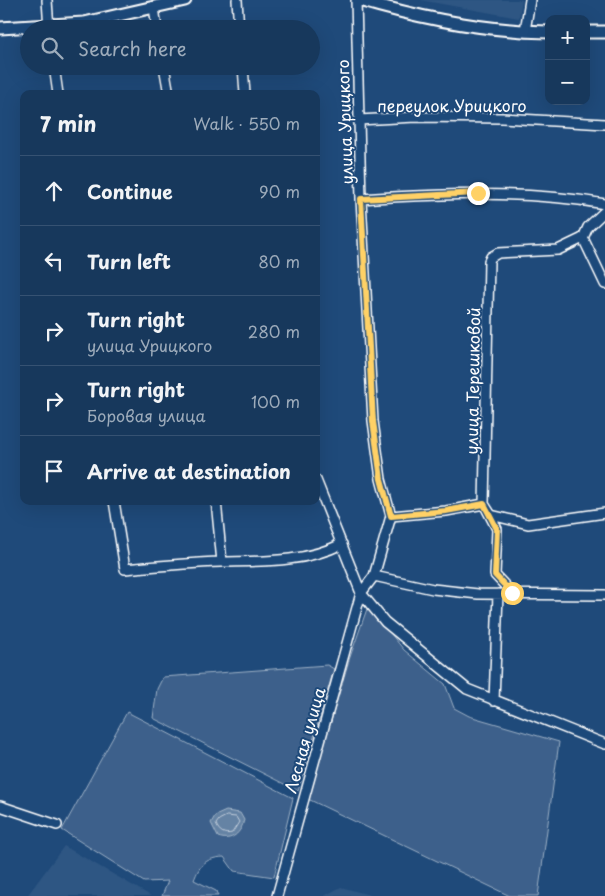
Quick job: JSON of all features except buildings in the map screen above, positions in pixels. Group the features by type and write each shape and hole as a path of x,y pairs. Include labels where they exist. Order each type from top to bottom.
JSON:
{"street":[{"path":"47,0 48,20"},
{"path":"95,20 147,6 185,0"},
{"path":"237,0 239,20"},
{"path":"358,0 407,13 495,29 545,32"},
{"name":"улица Урицкого","path":"358,0 358,120 373,421 381,479 391,516"},
{"path":"525,31 530,0"},
{"path":"147,6 153,20"},
{"path":"0,28 20,28"},
{"path":"590,32 605,32"},
{"path":"55,75 57,90"},
{"path":"166,75 168,90"},
{"path":"244,75 245,90"},
{"name":"переулок Урицкого","path":"358,120 416,117 502,118 605,124"},
{"path":"361,199 478,193 537,195 605,204"},
{"path":"605,211 588,227 583,238 605,284"},
{"name":"улица Терешковой","path":"512,593 495,575 497,529 484,504 489,270 491,257 508,251 537,252 558,250 583,238"},
{"path":"320,490 361,593 385,622 467,689 605,744"},
{"path":"361,593 374,576 391,516 446,511 484,504 491,515 528,524 605,512"},
{"path":"115,505 125,568 222,562 272,562 305,558 342,544"},
{"path":"216,505 222,562"},
{"path":"374,576 433,589 478,594 605,595"},
{"name":"Лесная улица","path":"277,896 361,593"},
{"path":"494,701 498,594"},
{"path":"0,806 57,825"}],"shaded area":[{"path":"420,0 522,0 519,18"},
{"path":"368,606 404,650 445,684 454,708 469,716 559,742 538,896 510,896 308,799 349,660"},
{"path":"327,665 334,669 298,791 153,718 157,689 163,677"},
{"path":"127,712 293,798 274,877 234,871 224,857 218,858 204,863 194,880 216,891 218,896 162,896 168,881 144,882 62,830"},
{"path":"64,846 151,896 27,896"},
{"path":"341,887 373,896 324,896"}],"water":[{"path":"226,811 240,813 244,820 241,829 232,837 218,837 211,823 215,816"}],"route":[{"path":"478,193 361,199 373,421 381,479 391,516 446,511 484,504 497,529 495,575 512,593"}]}
